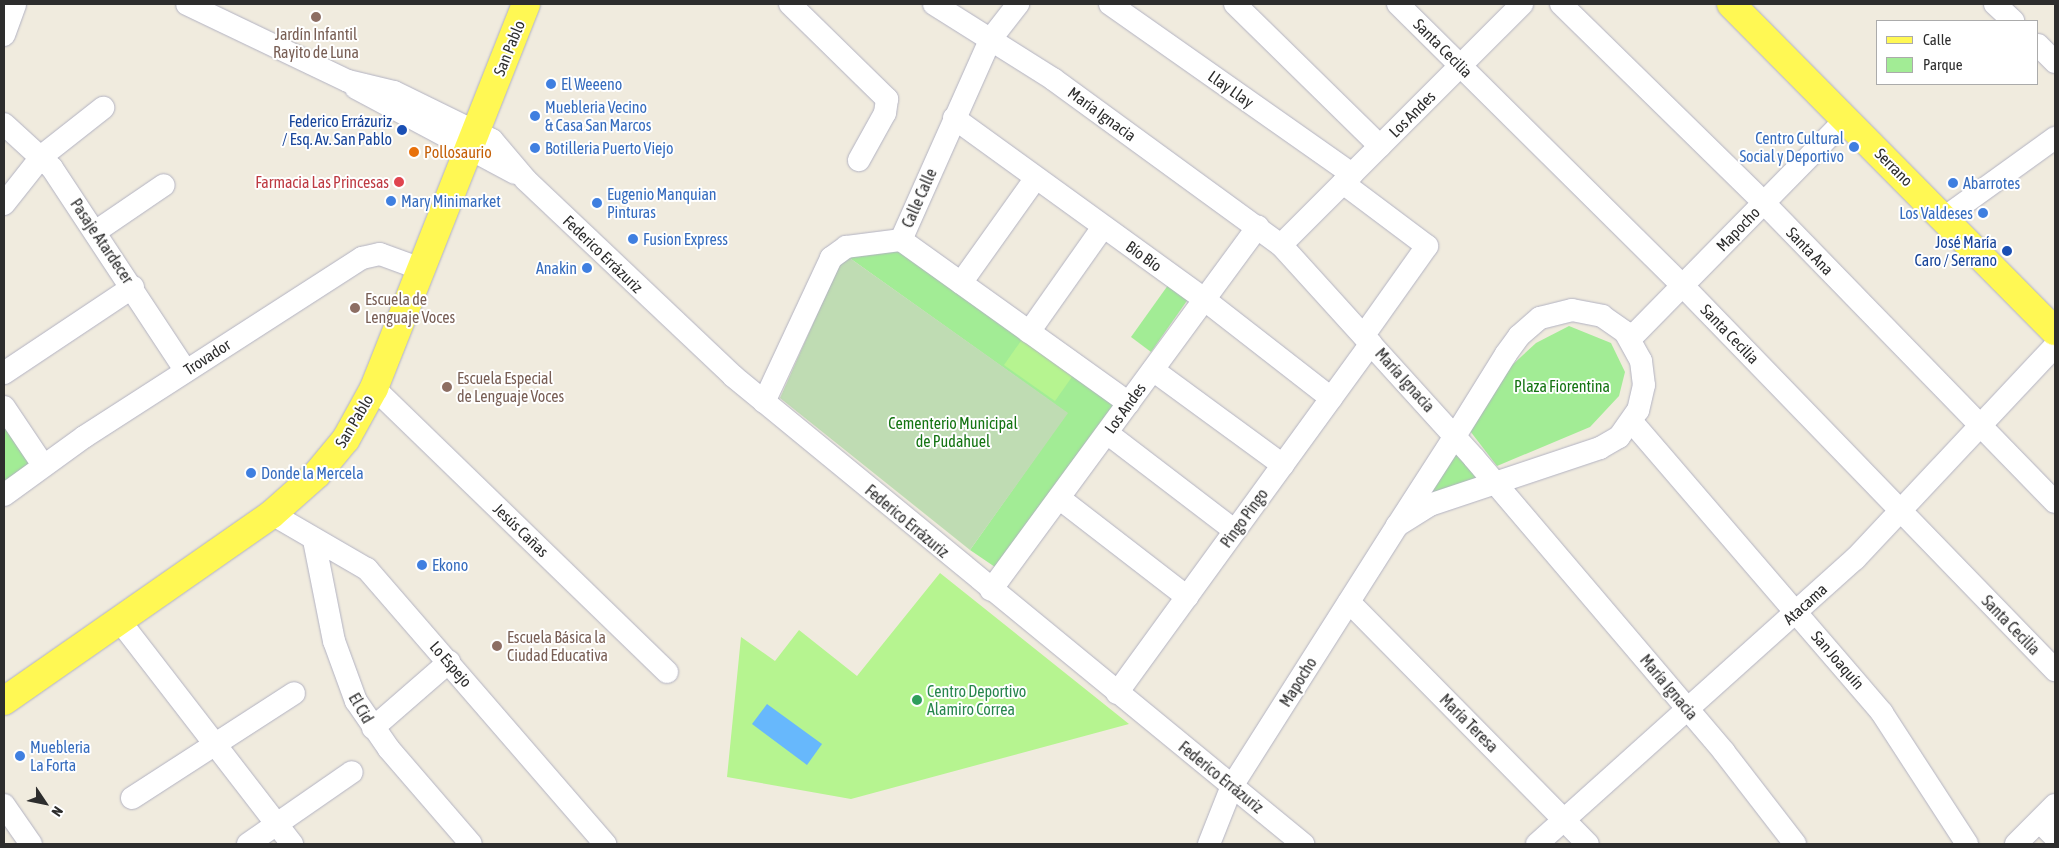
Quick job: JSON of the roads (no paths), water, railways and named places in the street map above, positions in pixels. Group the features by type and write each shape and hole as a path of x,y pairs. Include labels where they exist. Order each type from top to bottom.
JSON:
{"main road":[{"name":"San Pablo","path":"4,701 272,514 329,462 374,388 526,4"},
{"name":"Serrano","path":"1731,4 2055,331"}],"street":[{"path":"4,35 15,4"},
{"name":"Federico Errázuriz","path":"187,4 348,80 394,92 472,139 501,147 526,180 764,402 1304,844"},
{"path":"790,4 887,99 885,113 859,160"},
{"name":"María Ignacia","path":"934,4 1053,79 1258,226 1281,245 1455,436 1688,709 1795,844"},
{"name":"Calle Calle","path":"764,402 831,258 846,247 901,240 990,40 1018,4"},
{"name":"Llay Llay","path":"1110,4 1348,179 1427,246"},
{"path":"1236,4 1380,146"},
{"name":"Santa Cecilia","path":"1398,4 1683,286 2055,670"},
{"name":"Los Andes","path":"1281,245 1522,4"},
{"name":"Santa Ana","path":"1561,4 1764,203 2055,502"},
{"path":"1995,4 2012,20"},
{"path":"2039,46 2055,62"},
{"path":"4,204 42,156 103,108"},
{"name":"Bío Bío","path":"954,118 1205,300 1331,398"},
{"name":"Mapocho","path":"1630,339 1846,119"},
{"name":"Pasaje Atardecer","path":"4,124 42,156 96,232 186,370"},
{"path":"1944,218 2055,138"},
{"path":"961,283 1036,178"},
{"path":"96,232 164,185"},
{"name":"Los Andes","path":"992,590 1258,226"},
{"path":"1029,332 1103,227"},
{"path":"901,240 1129,403"},
{"name":"Pingo Pingo","path":"1117,692 1331,398 1427,246"},
{"name":"Trovador","path":"4,495 43,465 186,370 367,255 380,254 421,269"},
{"path":"4,373 133,287"},
{"name":"Mapocho","path":"1209,844 1232,786 1397,526 1512,346 1540,318 1566,310 1592,312 1611,321 1630,339 1641,361 1644,379 1632,422 1605,446 1430,506 1397,526"},
{"name":"Atacama","path":"1537,844 1796,612 1902,512 2055,346"},
{"path":"1153,370 1283,465"},
{"name":"Jesús Cañas","path":"374,388 667,672"},
{"path":"4,407 43,465"},
{"name":"San Joaquín","path":"1632,422 1892,725 1967,844"},
{"path":"1107,433 1235,531"},
{"path":"1059,498 1187,597"},
{"name":"Lo Espejo","path":"272,514 367,569 605,844"},
{"name":"El Cid","path":"314,540 339,657 350,688 373,728 471,844"},
{"name":"María Teresa","path":"1349,602 1588,844"},
{"path":"120,620 292,844"},
{"path":"373,728 449,662"},
{"path":"132,798 294,693"},
{"path":"248,844 352,772"},
{"path":"4,805 31,844"},
{"path":"2016,844 2050,821"}],"water":[{"path":"767,704 822,744 807,765 752,724"}],"place":[{"name":"Jardín Infantil Rayito de Luna","path":"316,17"},
{"name":"El Weeeno","path":"551,84"},
{"name":"Muebleria Vecino & Casa San Marcos","path":"535,116"},
{"name":"Federico Errázuriz / Esq. Av. San Pablo","path":"402,130"},
{"name":"Centro Cultural Social y Deportivo","path":"1854,147"},
{"name":"Botilleria Puerto Viejo","path":"535,148"},
{"name":"Pollosaurio","path":"414,152"},
{"name":"Farmacia Las Princesas","path":"399,182"},
{"name":"Abarrotes","path":"1953,183"},
{"name":"Mary Minimarket","path":"391,201"},
{"name":"Eugenio Manquian Pinturas","path":"597,203"},
{"name":"Los Valdeses","path":"1983,213"},
{"name":"Fusion Express","path":"633,239"},
{"name":"José María Caro / Serrano","path":"2007,251"},
{"name":"Anakin","path":"587,268"},
{"name":"Escuela de Lenguaje Voces","path":"355,308"},
{"name":"Escuela Especial de Lenguaje Voces","path":"447,387"},
{"name":"Donde la Mercela","path":"251,473"},
{"name":"Ekono","path":"422,565"},
{"name":"Escuela Básica la Ciudad Educativa","path":"497,646"},
{"name":"Centro Deportivo Alamiro Correa","path":"917,700"},
{"name":"Muebleria La Forta","path":"20,756"}],"park label":[{"name":"Plaza Fiorentina","path":"1562,386"},
{"name":"Cementerio Municipal de Pudahuel","path":"953,432"}]}
